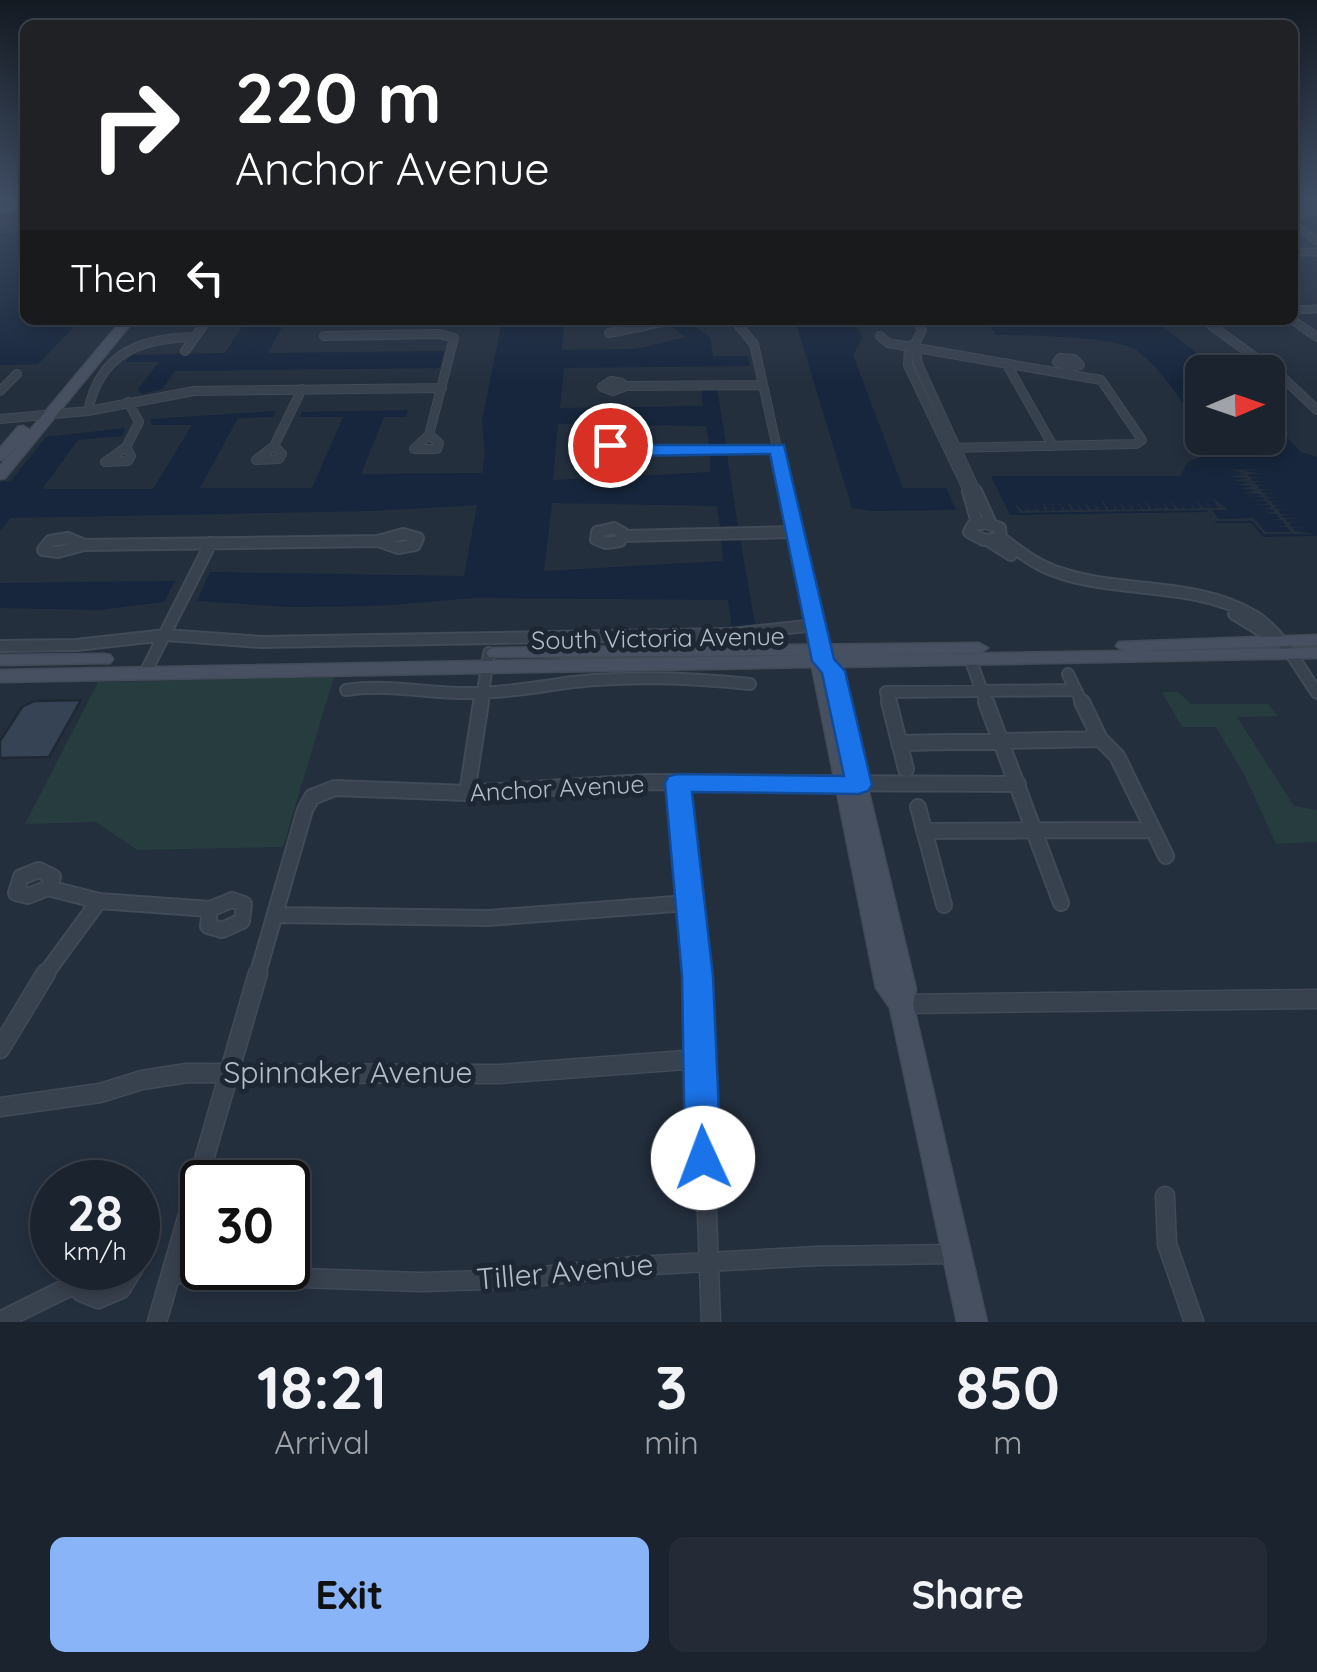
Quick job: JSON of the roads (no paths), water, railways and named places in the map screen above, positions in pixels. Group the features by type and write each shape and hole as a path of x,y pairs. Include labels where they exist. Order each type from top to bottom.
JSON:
{"main road":[{"path":"0,476 51,415 115,325"},
{"path":"0,456 122,325"},
{"name":"South Victoria Avenue","path":"822,654 971,660 1282,647 1317,640"},
{"name":"South Victoria Avenue","path":"0,660 150,665 975,648 1282,647 1317,653"},
{"path":"822,654 820,672 851,785 888,988 901,1004 972,1322"},
{"name":"South Victoria Avenue","path":"0,676 150,665"}],"street":[{"path":"185,351 204,325"},
{"path":"609,332 648,325"},
{"path":"739,325 751,338 763,384 822,654"},
{"path":"920,325 922,330 915,344 918,364 953,448 977,523"},
{"path":"1211,325 1280,375 1317,410"},
{"path":"324,336 451,336 455,341 429,436"},
{"path":"880,336 888,343 1058,364"},
{"path":"88,411 94,382 137,344 154,338 195,337"},
{"path":"915,344 1101,380 1142,440 1136,444 953,448"},
{"path":"1006,363 1053,446"},
{"path":"0,392 16,374"},
{"path":"624,386 763,384"},
{"path":"0,416 88,411 194,391 442,388"},
{"path":"274,446 302,389"},
{"path":"126,447 139,422 128,402"},
{"path":"953,448 991,524"},
{"path":"625,450 778,449"},
{"path":"995,539 1002,531 991,524 970,527 970,532 995,539 1023,562 1069,582 1123,595 1200,602 1227,611 1282,647 1317,693"},
{"path":"623,536 795,532"},
{"path":"84,545 378,541"},
{"path":"150,665 210,543"},
{"path":"0,646 76,645 166,635 280,642 732,634 816,625"},
{"path":"467,793 488,659"},
{"path":"971,660 1061,903"},
{"path":"1068,674 1100,739 1116,756 1166,856"},
{"path":"346,690 395,685 483,692 576,682 750,684"},
{"path":"906,769 886,692 1076,690"},
{"path":"900,742 1100,739"},
{"path":"678,783 698,976 711,1322"},
{"name":"Anchor Avenue","path":"278,915 308,802 335,788 467,793 678,783 1018,784"},
{"path":"918,807 944,905"},
{"path":"924,831 1153,830"},
{"path":"48,888 99,901 210,909"},
{"path":"0,1049 31,994 99,901"},
{"path":"158,1322 278,915 488,918 688,903"},
{"path":"901,1004 1317,1000"},
{"name":"Spinnaker Avenue","path":"0,1107 100,1093 142,1080 187,1073 499,1074 699,1059"},
{"path":"1165,1196 1161,1220 1165,1242 1194,1322"},
{"name":"Tiller Avenue","path":"172,1274 421,1282 516,1279 817,1256 957,1254"},
{"path":"0,1322 54,1290"},
{"path":"85,1290 88,1298 98,1299 117,1290"}],"water":[{"path":"0,260 20,260 20,325 76,325 38,364 0,365"},
{"path":"243,325 283,325 268,353 444,351 440,368 175,371 162,389 142,394 138,389 159,362 125,362 133,355 225,353"},
{"path":"501,325 564,325 562,350 636,349 686,337 669,325 693,325 710,337 713,356 748,356 750,366 564,368 560,408 703,406 701,388 717,388 726,444 709,444 706,426 558,424 553,480 710,472 710,454 727,454 738,526 720,527 717,506 552,503 544,571 723,561 721,538 740,538 755,624 732,628 728,600 474,598 378,606 289,607 197,601 210,572 464,576 477,505 372,511 11,518 0,531 0,482 11,481 46,437 125,428 122,436 78,440 42,489 153,489 192,425 151,425 150,419 276,411 273,417 238,418 200,488 312,488 343,417 300,417 302,412 408,410 406,417 384,417 361,474 482,473 482,421"},
{"path":"797,325 856,325 863,337 853,355 903,488 946,488 956,510 852,508"},
{"path":"1160,325 1199,355 1185,355 1185,405 1163,376 1126,345 1090,339 996,335 990,326"},
{"path":"1285,436 1301,452 1317,457 1317,536 1263,537 1251,523 1216,523 1208,512 1010,515 991,476 1180,476 1188,462 1207,455 1285,455"},
{"path":"175,581 164,602 99,610 0,608 0,583"}]}
